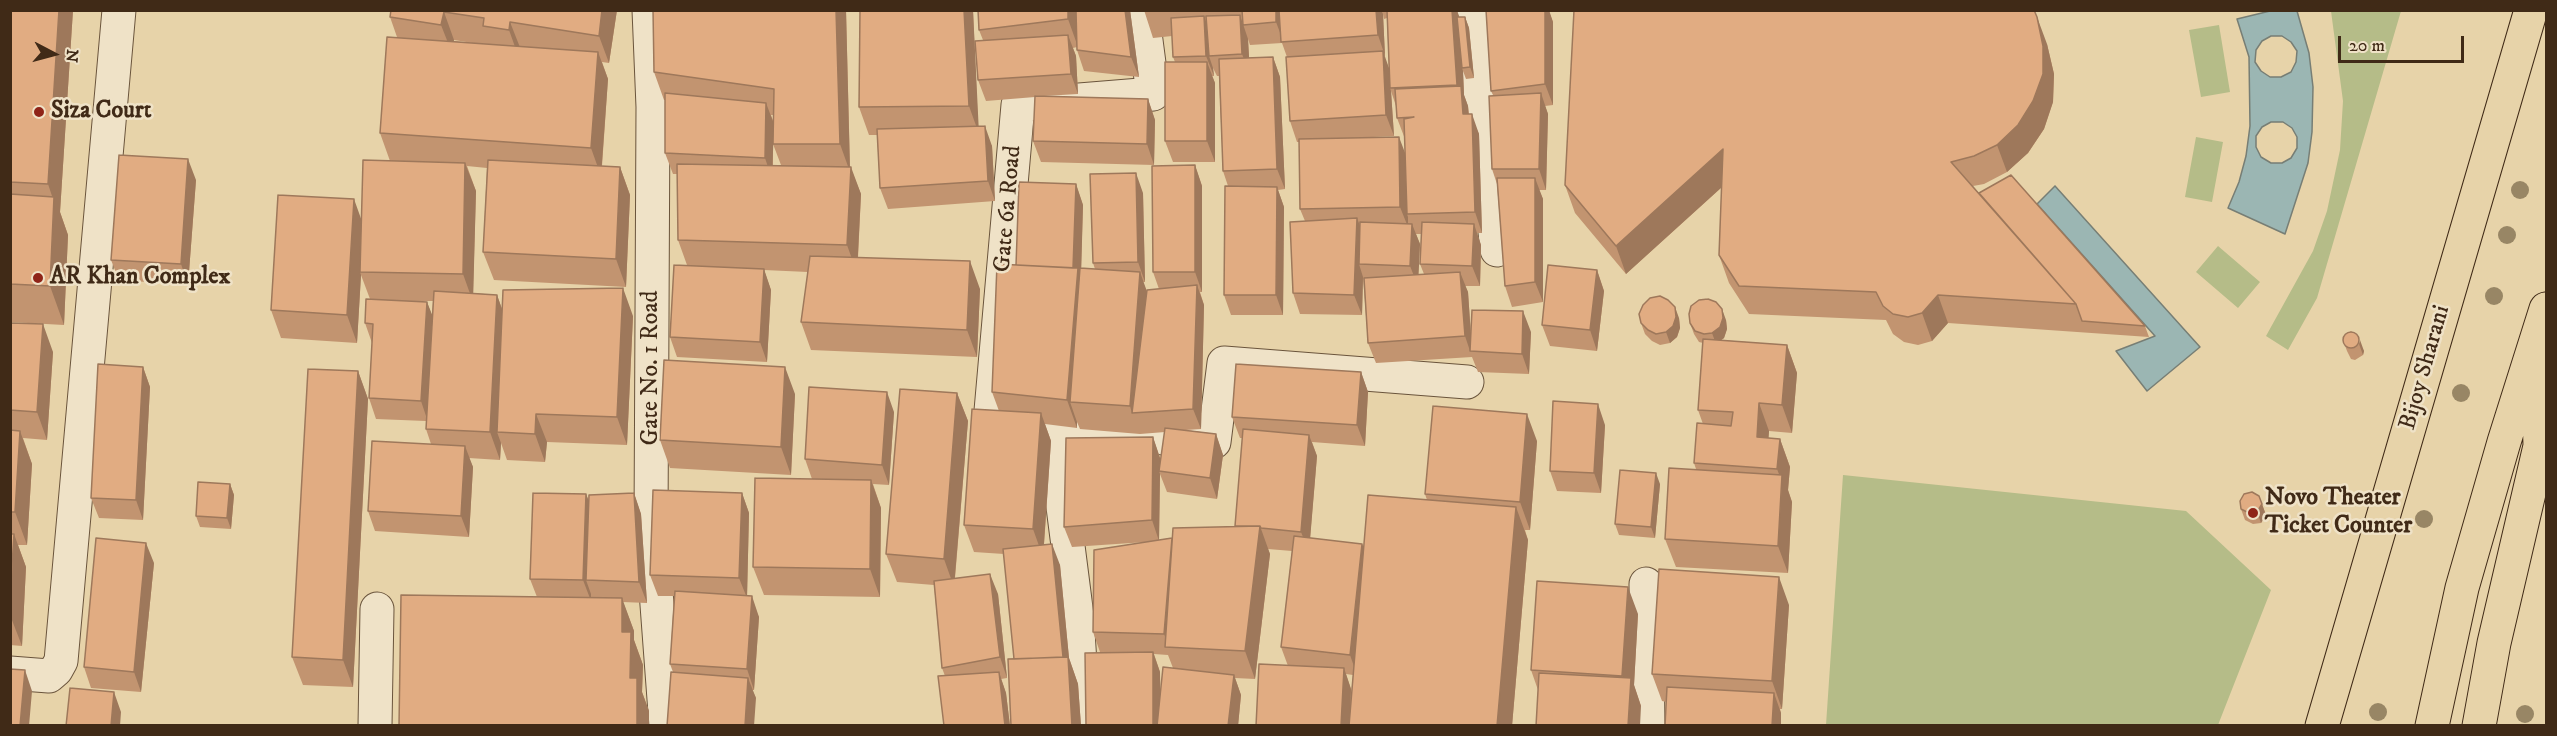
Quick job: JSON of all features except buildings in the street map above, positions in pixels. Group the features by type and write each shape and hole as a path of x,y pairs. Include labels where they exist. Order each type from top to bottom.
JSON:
{"main road":[{"name":"Bijoy Sharani","path":"2322,726 2531,10"},
{"path":"2432,726 2463,588 2504,442 2547,309"},
{"path":"2479,726 2494,643 2540,446 2539,409 2530,365"}],"street":[{"path":"10,673 49,676 61,661 118,10"},
{"name":"Gate No. 1 Road","path":"649,10 653,107 651,524 666,726"},
{"name":"Gate 6a Road","path":"1053,429 990,422 1018,105 1153,94 1142,10"},
{"path":"1470,10 1497,250"},
{"path":"1084,726 1077,616 1053,429 1214,442 1224,363 1467,382"},
{"path":"1646,584 1648,726"},
{"path":"375,726 377,609"}],"green space":[{"path":"2331,11 2401,11 2317,298 2288,350 2266,336 2313,251 2327,211 2340,150 2343,101"},
{"path":"2219,25 2230,92 2201,97 2189,30"},
{"path":"2196,137 2223,142 2212,202 2185,197"},
{"path":"2218,246 2260,282 2238,308 2196,272"},
{"path":"1843,475 2186,511 2271,590 2218,725 1826,725"}],"water":[{"path":"2270,11 2297,11 2309,53 2313,87 2312,132 2308,163 2285,234 2228,208 2239,182 2246,156 2250,126 2249,57 2237,19","holes":["2271,36 2282,36 2291,42 2297,51 2296,62 2291,72 2281,77 2270,77 2261,71 2255,62 2256,50 2262,41","2271,122 2283,122 2292,128 2297,137 2297,148 2291,158 2282,163 2271,163 2261,157 2256,147 2256,136 2262,127"]},
{"path":"2055,186 2200,347 2147,391 2116,351 2155,336 2037,204"}],"place":[{"name":"Siza Court","path":"39,112"},
{"name":"AR Khan Complex","path":"38,278"},
{"name":"Novo Theater Ticket Counter","path":"2253,513"}]}
